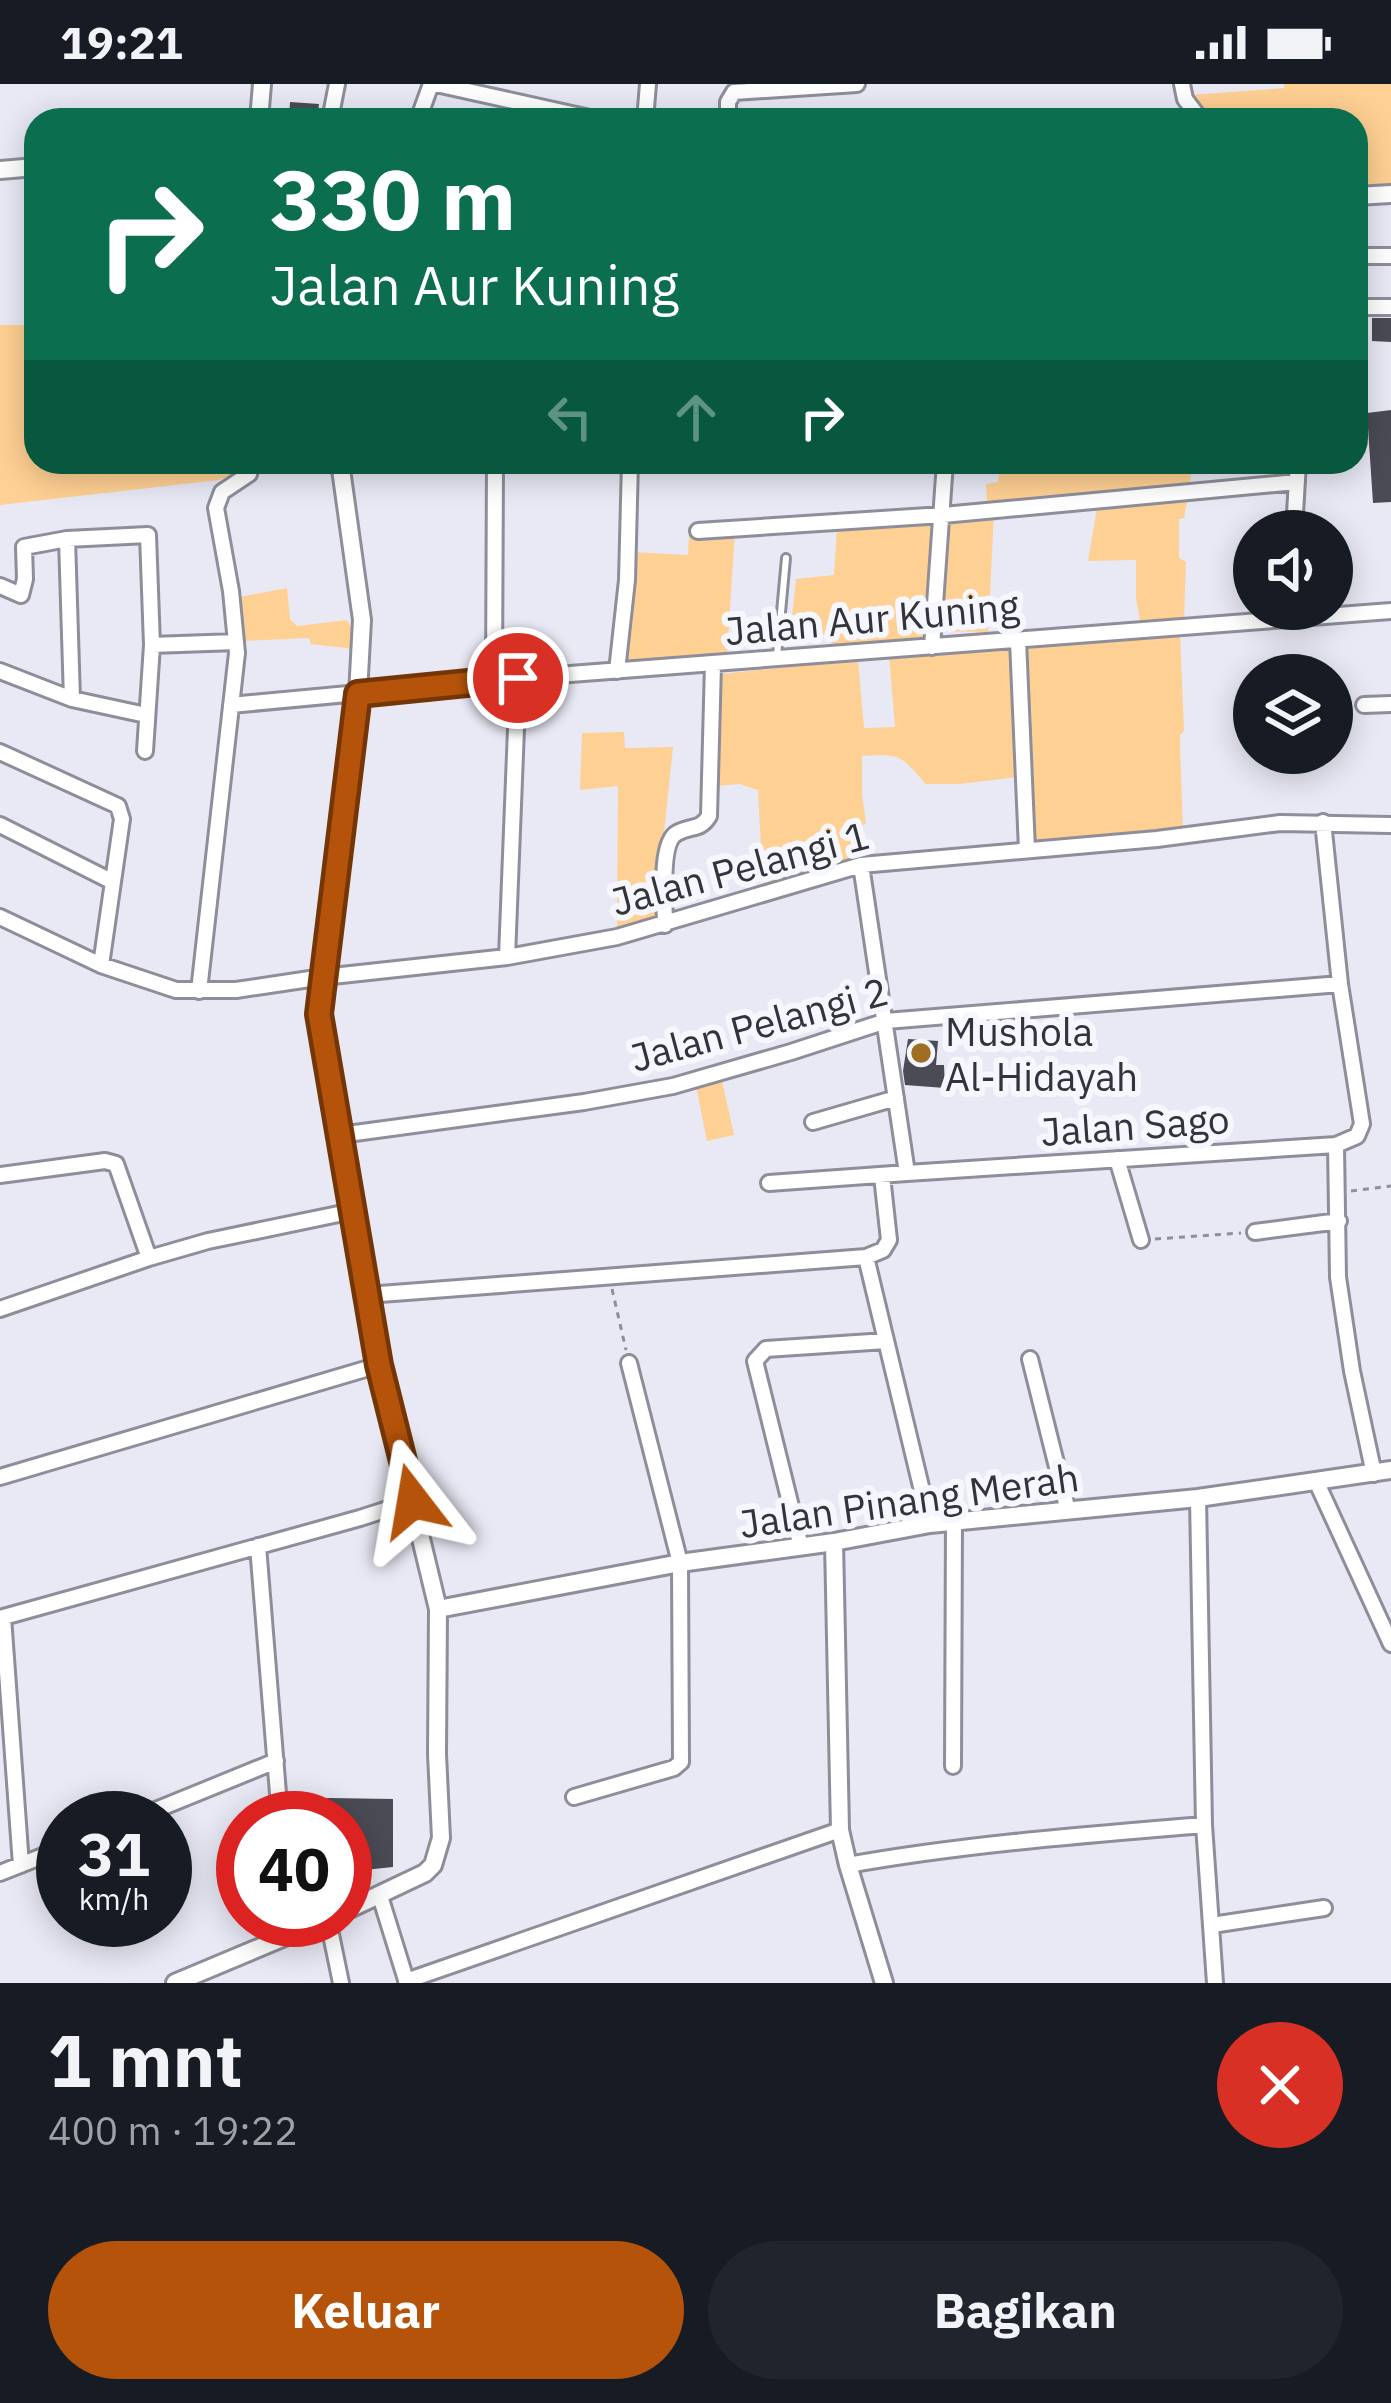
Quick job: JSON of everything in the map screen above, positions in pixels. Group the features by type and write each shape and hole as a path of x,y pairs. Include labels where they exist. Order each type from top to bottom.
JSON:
{"street":[{"path":"434,84 544,108"},
{"path":"728,108 734,92 857,84"},
{"path":"199,991 236,642 215,508 222,492 249,474"},
{"path":"342,474 362,620 358,694 319,1014 379,1365 438,1609 439,1848 425,1873 372,1899"},
{"path":"494,680 495,474"},
{"path":"617,671 627,580 630,474"},
{"path":"932,647 945,474"},
{"path":"1295,510 1297,474"},
{"path":"698,531 1297,482"},
{"path":"0,586 21,595 24,547 67,539 148,535 152,645 146,751"},
{"path":"67,539 72,699"},
{"name":"Jalan Aur Kuning","path":"1353,612 1391,611"},
{"name":"Jalan Aur Kuning","path":"231,705 1233,619"},
{"path":"1018,640 1027,850"},
{"path":"152,645 236,642"},
{"path":"664,925 667,843 677,833 701,826 709,816 713,664"},
{"path":"0,671 72,699 146,716"},
{"path":"507,957 518,678"},
{"path":"1364,705 1391,704"},
{"path":"0,752 118,806 122,819 100,965"},
{"path":"1323,822 1340,984 1363,1124 1358,1136 1336,1145 1338,1277 1352,1371 1383,1473"},
{"name":"Jalan Pelangi 1","path":"0,917 100,965 176,990 236,990 507,957 617,937 861,865 1157,839 1280,823 1391,825"},
{"path":"0,825 113,882"},
{"path":"861,865 908,1173"},
{"name":"Jalan Pelangi 2","path":"340,1135 673,1086 886,1021 1340,984"},
{"path":"813,1122 896,1098"},
{"name":"Jalan Sago","path":"769,1184 1336,1145"},
{"path":"1117,1159 1142,1240"},
{"path":"0,1175 105,1161 116,1164 149,1258"},
{"path":"367,1295 866,1257 884,1250 889,1240 882,1176"},
{"path":"0,1309 208,1241 353,1211"},
{"path":"1255,1232 1339,1221"},
{"path":"866,1257 930,1524"},
{"path":"801,1546 755,1361 766,1349 886,1341"},
{"path":"1030,1358 1068,1510"},
{"path":"574,1797 681,1762 680,1563 629,1364"},
{"path":"0,1478 379,1365"},
{"name":"Jalan Pinang Merah","path":"438,1609 680,1563 930,1524 1198,1498 1383,1473"},
{"path":"1317,1484 1391,1645"},
{"path":"1198,1498 1204,1825 1215,1983"},
{"path":"21,1865 1,1617 413,1501"},
{"path":"953,1766 954,1521"},
{"path":"834,1542 840,1830 883,1983"},
{"path":"258,1546 278,1791"},
{"path":"192,1795 276,1761"},
{"path":"848,1865 1016,1841 1204,1825"},
{"path":"380,1896 406,1982 840,1830"},
{"path":"0,1873 36,1859"},
{"path":"1212,1925 1324,1908"},
{"path":"175,1983 250,1947"},
{"path":"333,1947 341,1983"}],"lane":[{"path":"777,659 786,558"}],"path":[{"path":"1337,1193 1391,1186"},
{"path":"1142,1240 1255,1232"},
{"path":"608,1275 629,1364"}],"shaded area":[{"path":"1284,84 1391,84 1391,185 1368,186 1368,108 1199,108 1190,95 1284,88"},
{"path":"0,325 24,325 24,474 233,474 219,480 0,505"},
{"path":"999,474 1191,474 1190,483 1132,494 987,501 986,484 998,482"},
{"path":"1187,502 1184,518 1179,519 1179,558 1186,562 1184,618 1140,620 1136,560 1088,561 1097,508"},
{"path":"994,514 988,632 941,631 945,518"},
{"path":"934,519 927,637 831,646 831,634 790,634 796,579 834,575 837,526"},
{"path":"735,531 727,655 624,664 631,552 688,555 689,535"},
{"path":"287,588 290,619 297,626 347,620 353,649 311,644 309,638 243,641 239,597"},
{"path":"1180,633 1183,831 1034,842 1024,646"},
{"path":"1011,647 1019,777 926,784 899,758 862,756 866,824 857,826 855,858 808,876 763,885 758,790 740,784 715,786 720,674 858,660 864,728 895,727 889,655"},
{"path":"624,732 625,748 673,747 659,919 617,932 618,786 580,790 582,733"},
{"path":"722,1081 734,1135 707,1141 696,1086"}],"building":[{"path":"290,102 319,104 318,108 290,108"},
{"path":"1372,318 1391,318 1391,342 1372,341"},
{"path":"1391,410 1391,502 1373,503 1368,413"},
{"name":"Mushola Al-Hidayah","path":"908,1039 938,1041 936,1065 944,1065 945,1088 905,1085"},
{"path":"372,1799 393,1799 393,1867 372,1869"}],"place":[{"name":"Mushola Al-Hidayah","path":"921,1053"}],"route":[{"path":"413,1501 379,1365 319,1014 358,694 518,678"}]}
